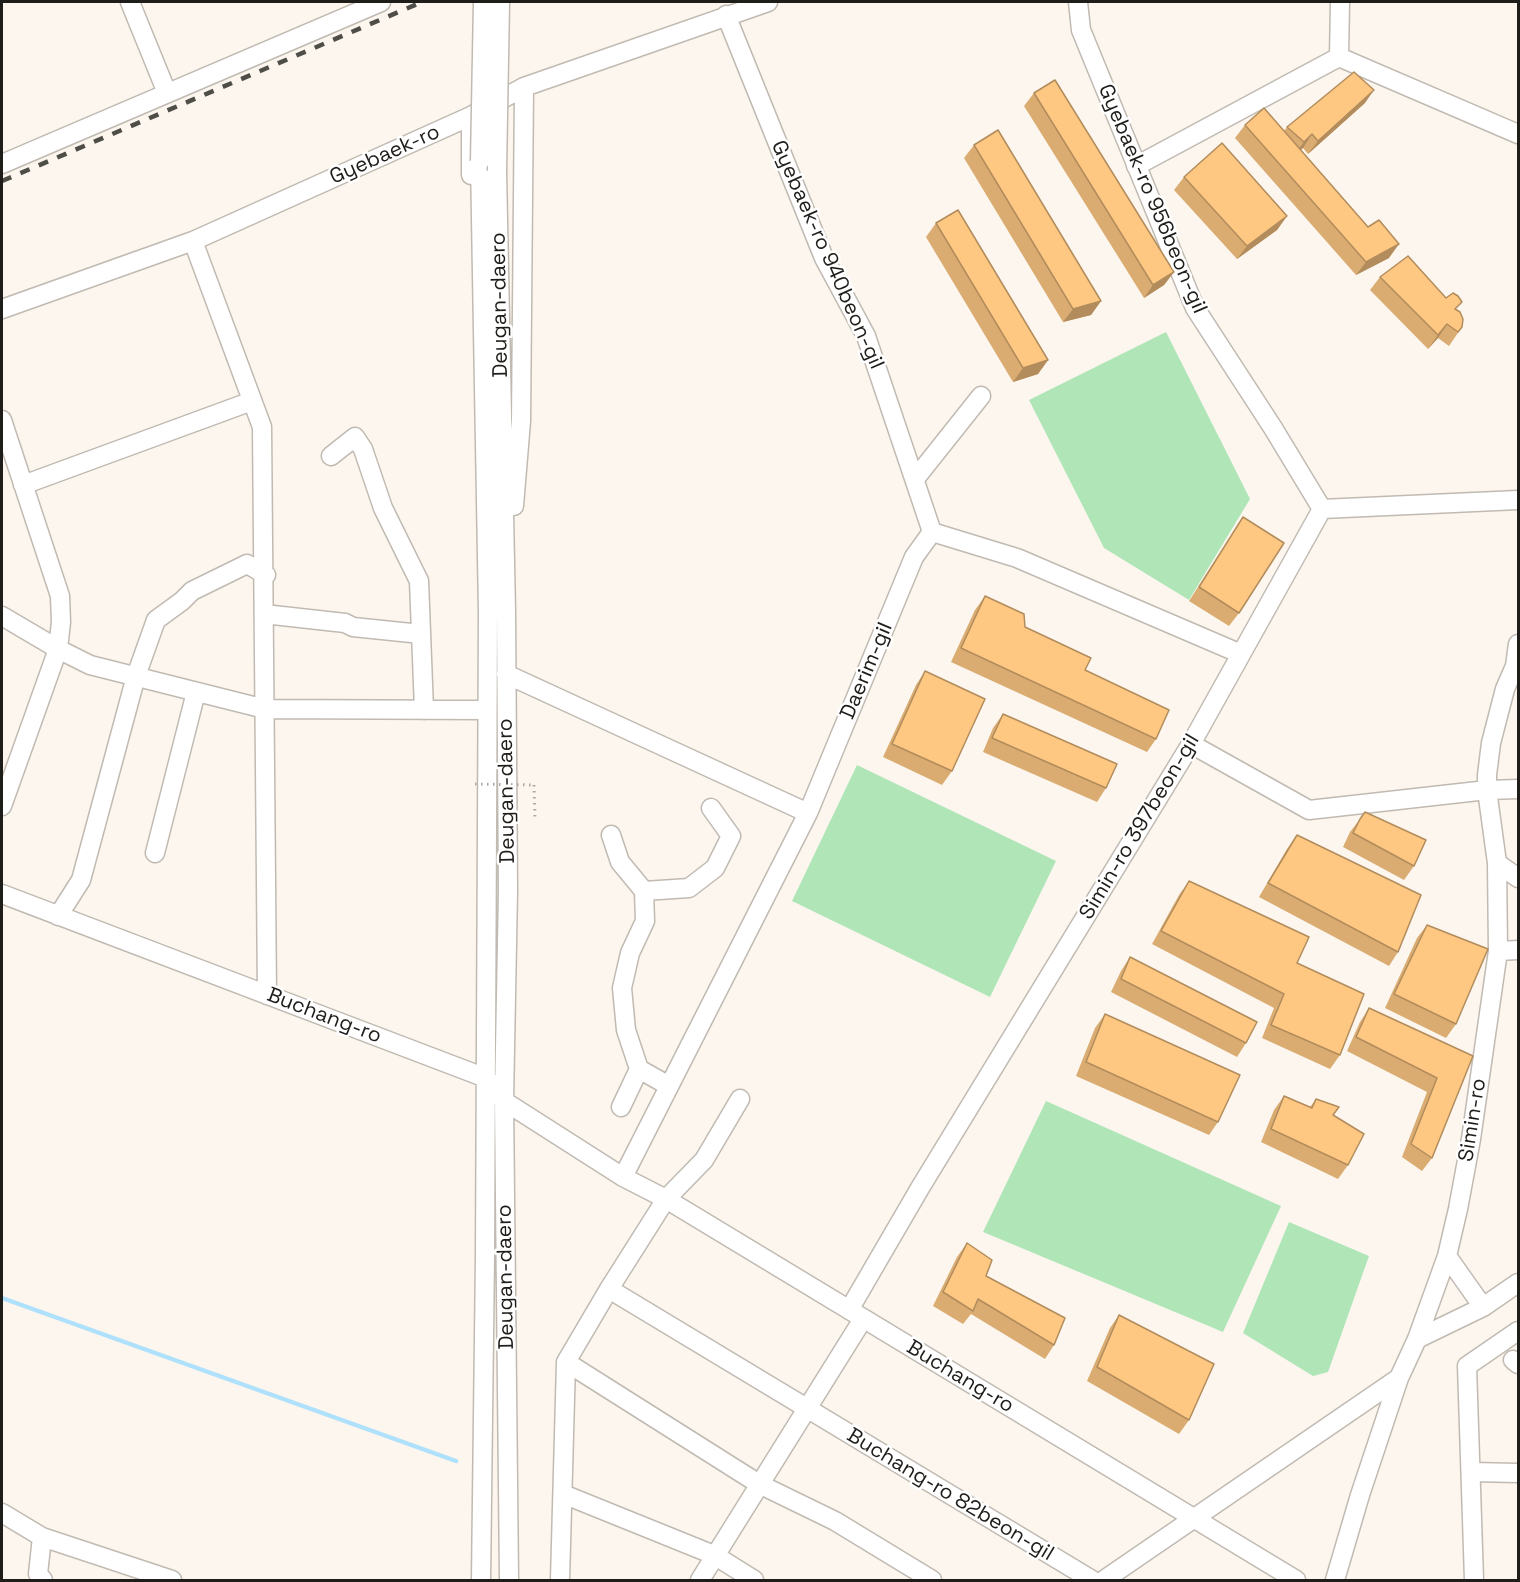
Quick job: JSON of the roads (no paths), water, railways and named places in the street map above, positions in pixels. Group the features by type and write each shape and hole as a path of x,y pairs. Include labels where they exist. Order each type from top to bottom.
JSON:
{"street":[{"path":"130,2 167,93"},
{"path":"2,164 381,2"},
{"name":"Deugan-daero","path":"483,2 480,161 497,613 506,674 508,891 504,1101 509,1581"},
{"name":"Deugan-daero","path":"481,1581 487,710 497,613 497,171 500,2"},
{"name":"Gyebaek-ro","path":"2,309 193,241 471,116 524,87 768,2"},
{"name":"Gyebaek-ro 956beon-gil","path":"1078,2 1081,30 1195,308 1273,428 1322,509"},
{"path":"1339,57 1340,2"},
{"name":"Gyebaek-ro 940beon-gil","path":"726,15 824,258 866,336 932,532"},
{"path":"1136,166 1339,57"},
{"path":"1339,57 1518,134"},
{"path":"497,613 521,421 524,87"},
{"path":"471,116 474,428 497,613"},
{"path":"193,241 262,427 267,995"},
{"path":"915,479 981,396"},
{"path":"23,485 252,401"},
{"path":"2,420 60,596 61,622 58,649 2,806"},
{"path":"331,456 355,437 363,449 383,508 419,581 424,710"},
{"path":"1322,509 1518,500"},
{"name":"Simin-ro 397beon-gil","path":"856,1315 920,1188 1191,744 1322,509"},
{"path":"932,532 1017,558 1241,654"},
{"name":"Daerim-gil","path":"808,813 914,556 932,532"},
{"path":"58,916 81,880 136,676 156,620 192,591 247,564 265,574"},
{"path":"264,614 345,622 353,627 421,634"},
{"path":"2,616 90,665 265,709 487,710"},
{"name":"Simin-ro","path":"1335,1581 1360,1495 1399,1378 1417,1339 1447,1256 1471,1139 1498,951 1497,863 1487,775 1491,743 1505,689 1515,666 1518,644"},
{"path":"506,674 808,813 623,1177"},
{"path":"155,853 196,692"},
{"path":"1191,744 1309,810 1487,790 1518,789"},
{"path":"644,891 689,888 715,868 731,836 711,808"},
{"path":"611,835 620,862 644,891 645,921 630,953 622,988 626,1030 639,1069 669,1086"},
{"path":"1497,863 1518,878"},
{"name":"Buchang-ro","path":"2,894 486,1078 504,1101 623,1177 666,1199 1296,1581"},
{"path":"1498,951 1518,951"},
{"path":"621,1107 639,1069"},
{"path":"560,1581 566,1362 666,1199 704,1160 740,1099"},
{"path":"1447,1256 1483,1307"},
{"path":"1417,1339 1483,1307 1518,1283"},
{"name":"Buchang-ro 82beon-gil","path":"609,1289 1092,1581"},
{"path":"700,1581 806,1409 856,1315"},
{"path":"1474,1581 1467,1366 1518,1331"},
{"path":"566,1362 759,1484 836,1521 932,1581"},
{"path":"1104,1581 1399,1378"},
{"path":"1472,1473 1518,1473"},
{"path":"563,1494 714,1556 754,1581"},
{"path":"2,1513 42,1537 172,1581"},
{"path":"42,1537 38,1574 43,1581"}],"waterway":[{"path":"2,1298 456,1461"}],"railway":[{"path":"2,181 422,2"}]}
